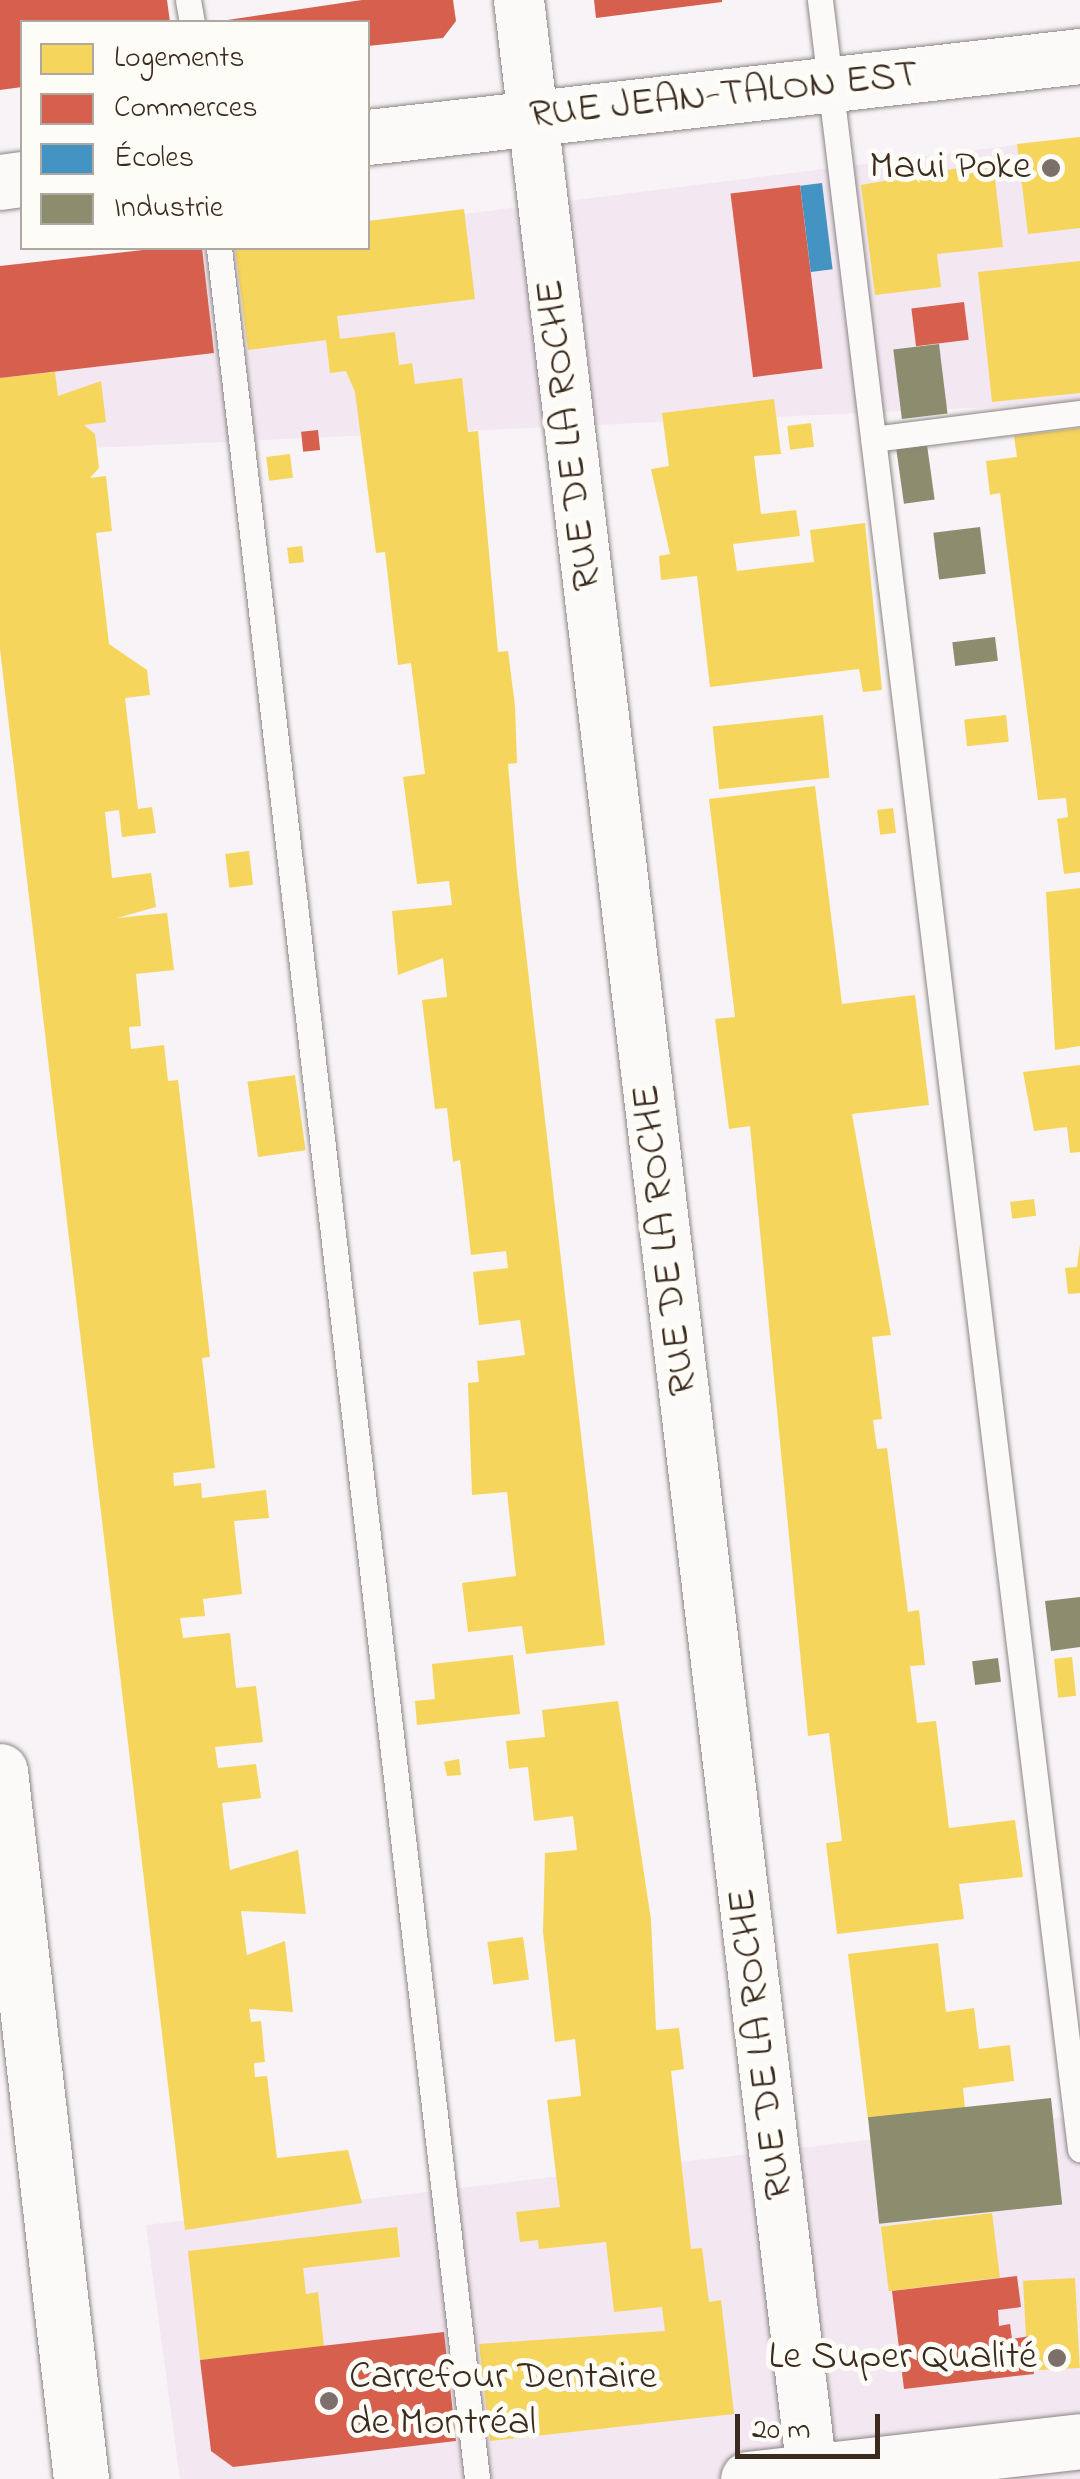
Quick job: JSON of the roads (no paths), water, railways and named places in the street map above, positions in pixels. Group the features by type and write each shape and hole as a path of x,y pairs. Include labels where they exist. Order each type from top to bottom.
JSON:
{"main road":[{"name":"RUE JEAN-TALON EST","path":"370,137 1080,56"},
{"path":"0,1772 80,2479"},
{"path":"748,2479 813,2475 1080,2441"}],"street":[{"name":"RUE DE LA ROCHE","path":"519,0 813,2475"}],"lane":[{"path":"820,0 1080,2149"},
{"path":"219,250 477,2479"},
{"path":"873,438 1080,413"}],"place":[{"name":"Maui Poke","path":"1051,168"},
{"name":"Le Super Qualité","path":"1057,2358"},
{"name":"Carrefour Dentaire de Montréal","path":"329,2401"}]}
